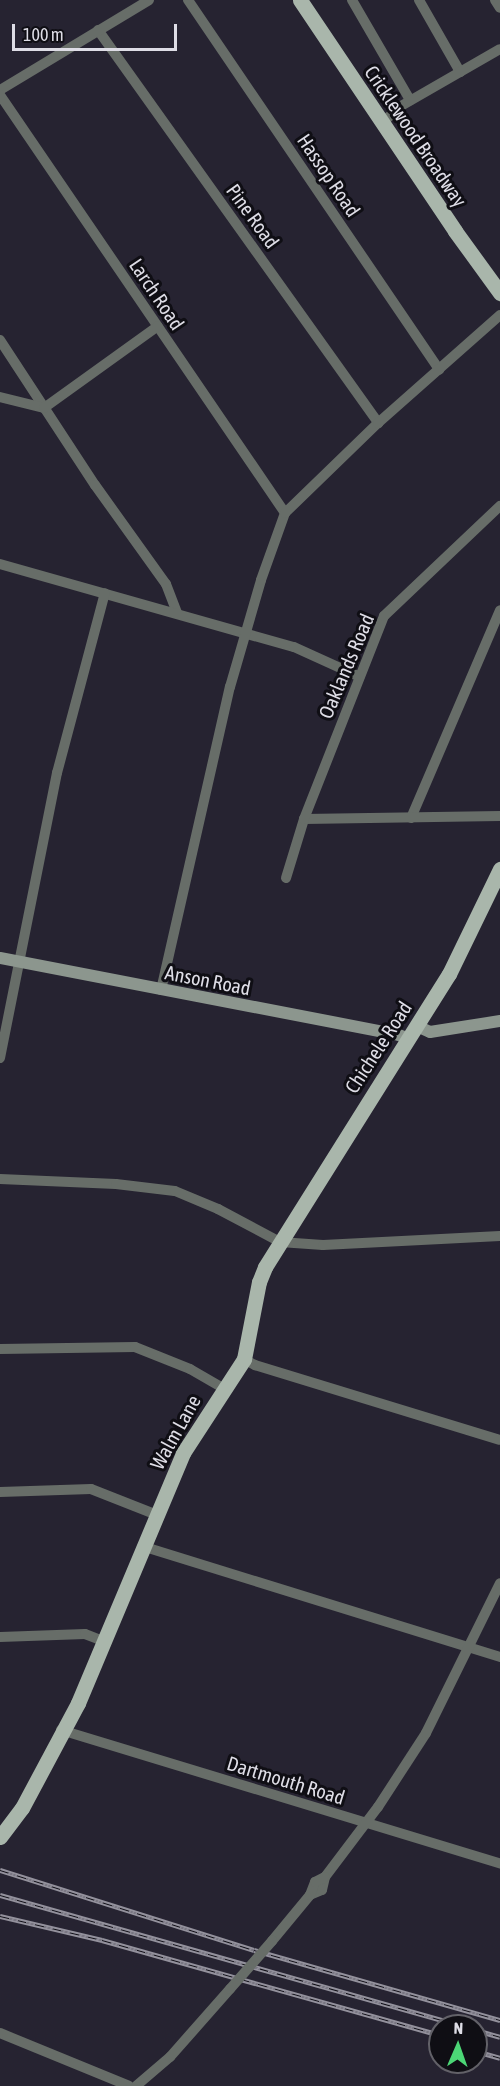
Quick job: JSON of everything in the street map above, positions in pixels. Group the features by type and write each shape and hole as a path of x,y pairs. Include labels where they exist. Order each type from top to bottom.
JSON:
{"main road":[{"name":"Cricklewood Broadway","path":"300,0 500,293"},
{"name":"Chichele Road","path":"280,1242 417,1026 471,932 500,869"},
{"name":"Walm Lane","path":"0,1838 22,1808 61,1730 78,1703 183,1453 244,1359 259,1282 280,1242"}],"street":[{"path":"0,90 149,0"},
{"name":"Hassop Road","path":"188,0 439,370"},
{"path":"352,0 410,100"},
{"path":"419,0 460,72"},
{"path":"495,0 500,8"},
{"name":"Pine Road","path":"98,30 378,423"},
{"path":"382,123 410,100 500,49"},
{"name":"Larch Road","path":"0,95 285,513"},
{"path":"161,990 230,687 261,580 285,513 378,423 500,315"},
{"path":"0,397 44,408 158,326"},
{"path":"0,340 44,408 166,584 177,612"},
{"name":"Oaklands Road","path":"286,878 304,819 384,616 500,506"},
{"path":"0,564 177,612 294,647 360,677"},
{"path":"0,1058 17,963 57,773 105,593"},
{"path":"411,819 500,610"},
{"path":"304,819 500,816"},
{"name":"Anson Road","path":"0,958 399,1035 409,1039"},
{"path":"417,1026 430,1032 500,1021"},
{"path":"0,1179 116,1184 175,1191 218,1209 280,1242 323,1245 500,1236"},
{"path":"0,1349 135,1347 190,1369 224,1389"},
{"path":"244,1359 255,1365 500,1440"},
{"path":"0,1492 91,1489 157,1515"},
{"path":"145,1547 500,1657"},
{"path":"136,2086 170,2057 272,1941 310,1896 315,1882 325,1877 365,1823 426,1733 500,1583"},
{"path":"0,1636 84,1634 103,1641"},
{"name":"Dartmouth Road","path":"61,1730 500,1863"},
{"path":"0,2034 129,2086"}],"railway":[{"path":"0,1870 254,1950 500,2020"},
{"path":"0,1895 428,2016"},
{"path":"0,1916 102,1940 428,2032"},
{"path":"488,2034 500,2037"},
{"path":"488,2054 500,2058"}]}
